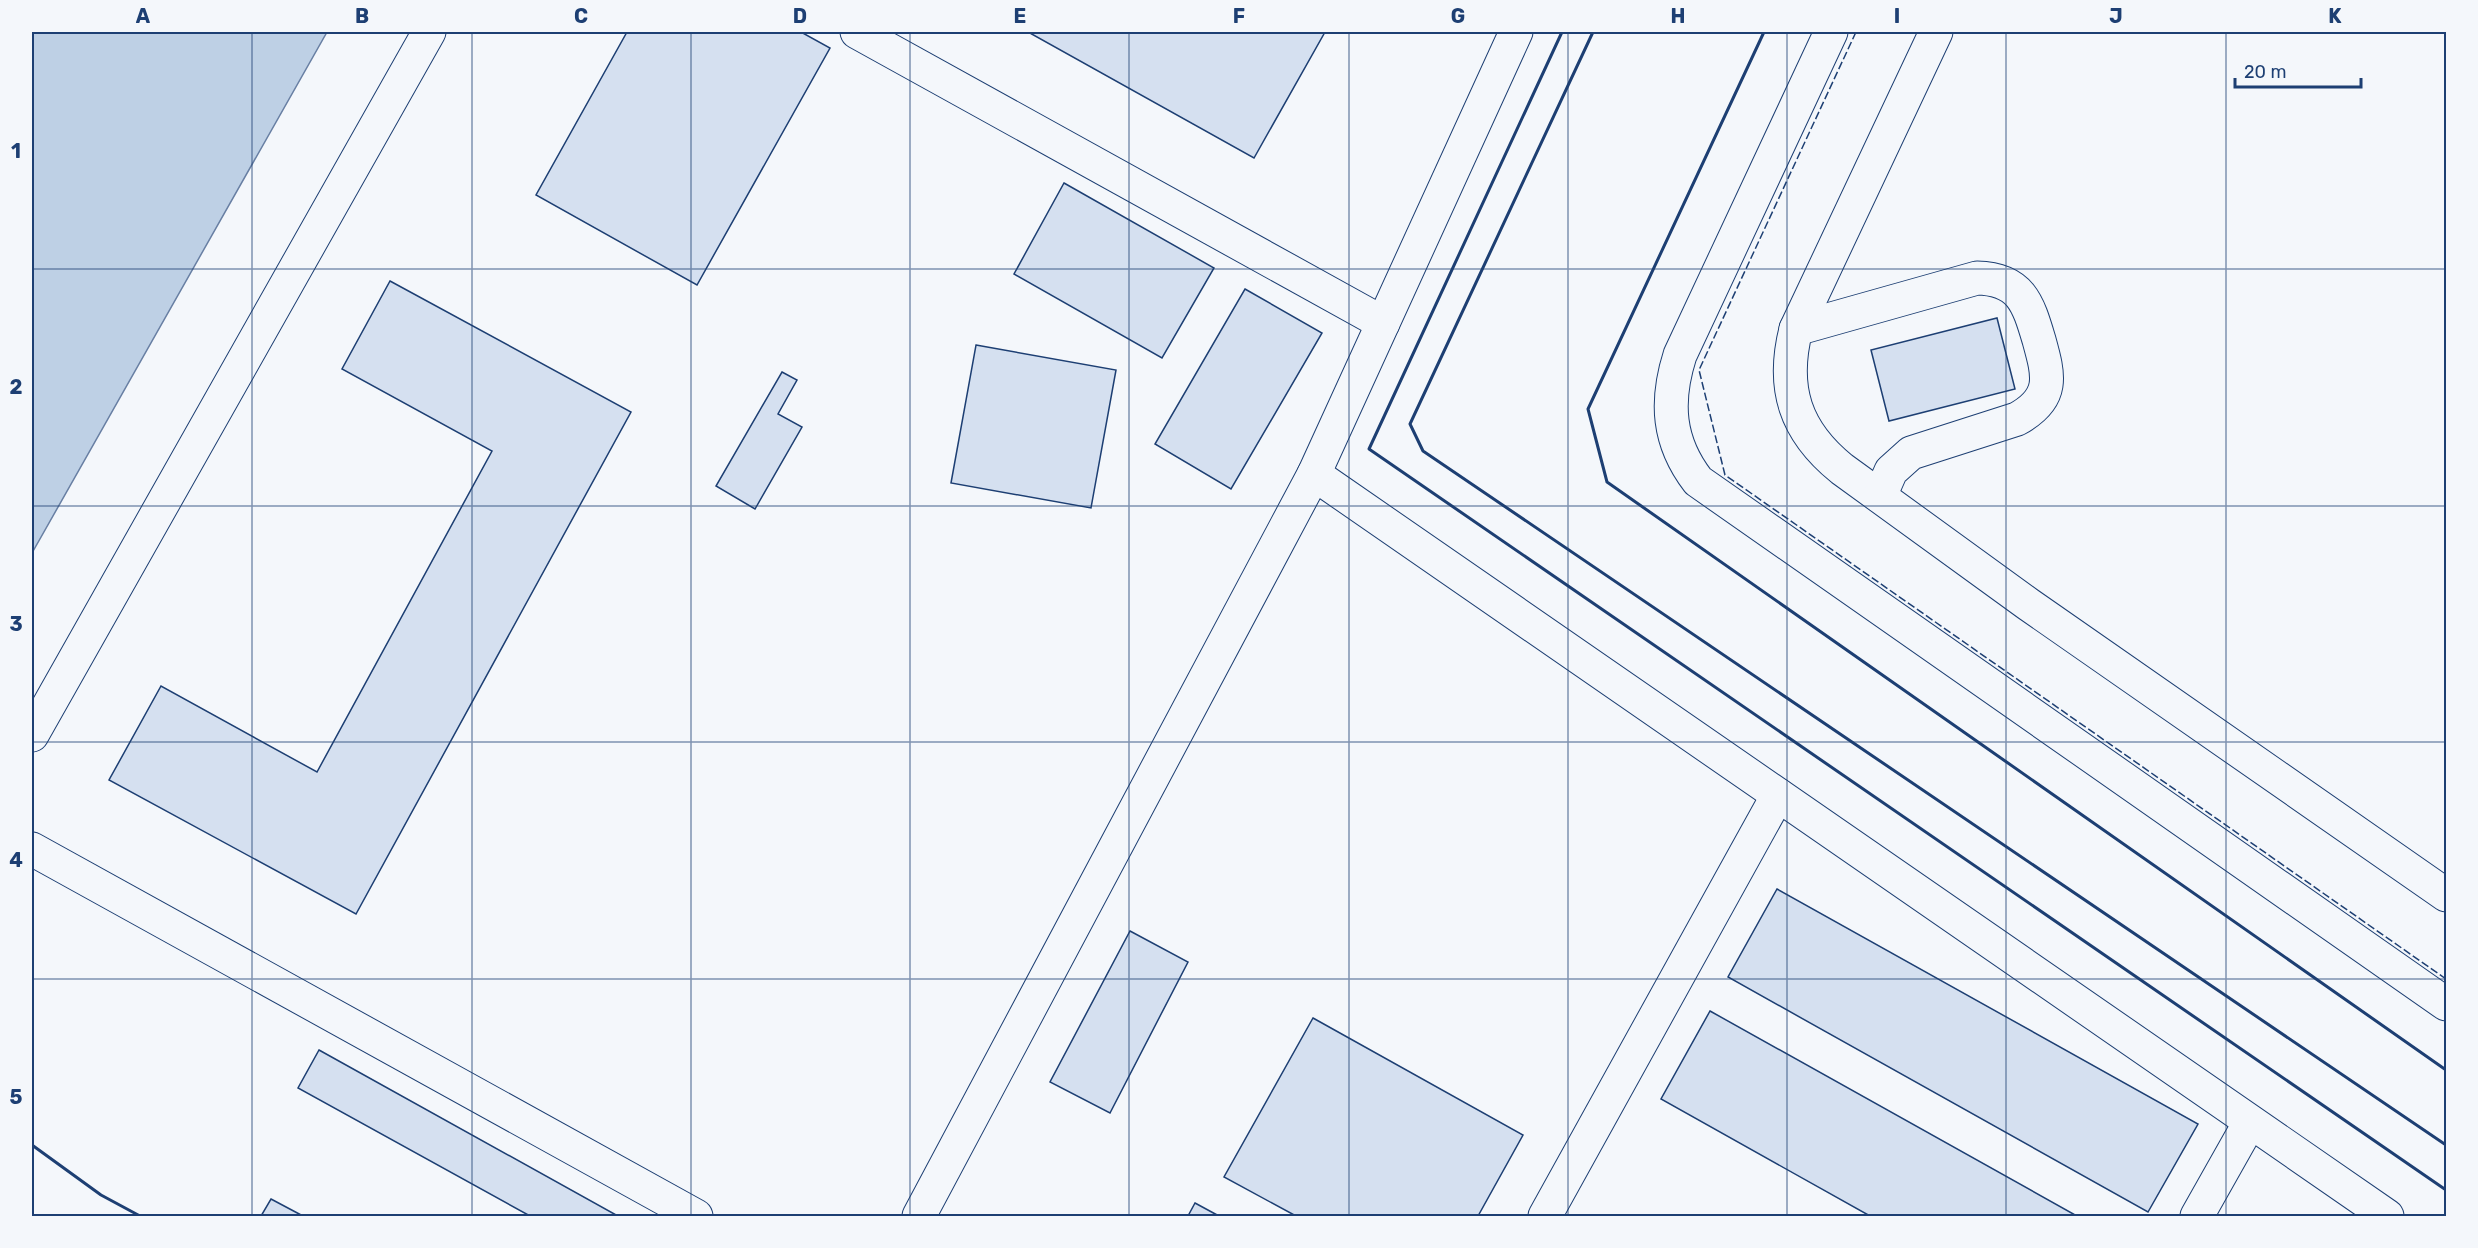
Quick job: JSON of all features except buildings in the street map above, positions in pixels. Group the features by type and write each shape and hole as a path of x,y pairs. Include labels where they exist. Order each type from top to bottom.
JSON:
{"street":[{"path":"32,735 429,32"},
{"path":"857,32 1383,323"},
{"path":"919,1216 1314,474 1516,32"},
{"path":"1831,32 1677,363 1670,404 1672,429 1686,465 1698,482 2446,1004"},
{"path":"1936,32 1796,329 1789,374 1792,396 1810,437 1825,455 2028,604 2446,896"},
{"path":"1796,329 1977,278 2004,281 2015,289 2030,311 2048,372 2047,387 2040,401 2030,412 2017,419 1911,453 1891,471 1880,496"},
{"path":"1314,474 2387,1216"},
{"path":"1545,1216 1778,795"},
{"path":"32,849 696,1216"},
{"path":"2197,1216 2250,1122"}],"water":[{"path":"32,32 327,32 32,553"}],"fence":[{"path":"1764,32 1588,409 1607,482 2446,1070"},
{"path":"1856,32 1699,370 1725,475 2446,979"}],"wall":[{"path":"1562,32 1369,449 2446,1190"},
{"path":"1593,32 1410,424 1423,451 2446,1145"},
{"path":"1764,32 1588,409 1607,482 2446,1070"},
{"path":"32,1145 101,1195 140,1216"}]}
